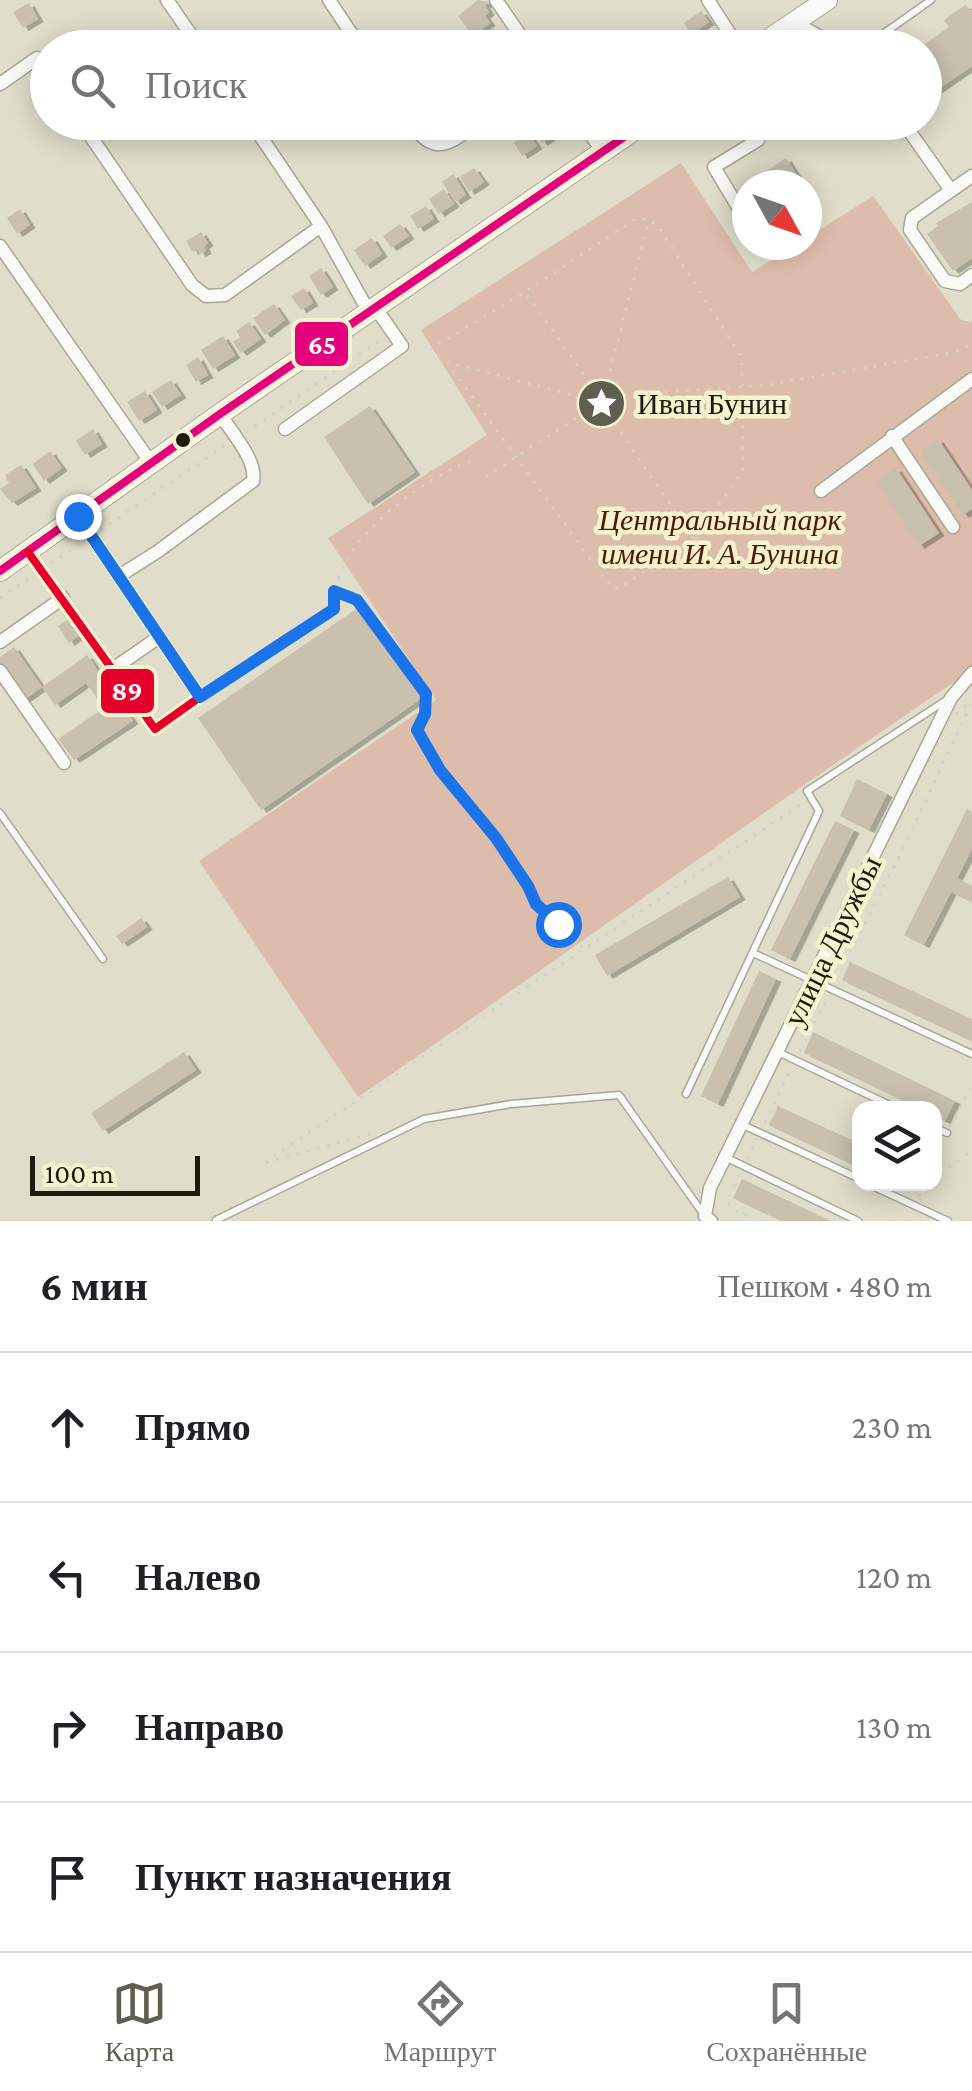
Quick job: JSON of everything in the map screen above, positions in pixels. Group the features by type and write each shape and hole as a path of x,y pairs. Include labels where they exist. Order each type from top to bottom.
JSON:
{"main road":[{"path":"782,30 827,0"},
{"path":"0,571 220,414 620,140"}],"street":[{"path":"167,0 188,30"},
{"path":"329,0 349,30"},
{"path":"496,0 517,30"},
{"path":"708,0 727,30"},
{"path":"794,22 808,30"},
{"path":"0,84 30,63"},
{"path":"93,140 192,284 206,296 225,294 321,226"},
{"path":"263,140 373,312 402,346 284,429"},
{"path":"427,140 441,146 455,140"},
{"path":"595,140 603,152"},
{"path":"732,197 714,167 758,140"},
{"path":"916,140 950,189"},
{"path":"972,176 912,218 910,230 945,281 960,284 972,275"},
{"path":"0,246 151,463"},
{"path":"822,490 972,380"},
{"path":"119,576 253,481 254,472 220,414"},
{"path":"892,436 953,527"},
{"path":"28,552 155,729 200,697 78,516"},
{"path":"0,642 64,598"},
{"path":"113,669 159,637"},
{"path":"0,671 43,722 64,763"},
{"name":"улица Дружбы","path":"708,1218 710,1188 950,698 972,672"}],"lane":[{"path":"889,30 932,0"},
{"path":"200,697 334,609"},
{"path":"686,1094 819,811 807,791 950,698"},
{"path":"0,813 103,959"},
{"path":"752,952 972,1054"},
{"path":"777,1052 881,1101"},
{"path":"216,1220 424,1120 511,1104 619,1095 708,1218"},
{"path":"742,1124 852,1175"},
{"path":"942,1130 948,1133"},
{"path":"726,1157 858,1221"},
{"path":"883,1191 948,1221"}],"path":[{"path":"637,218 649,220 660,230 742,358 743,470 695,540 624,585 612,588 447,362 431,349 525,292 637,218"},
{"path":"604,390 649,220"},
{"path":"525,292 596,392"},
{"path":"0,598 392,332"},
{"path":"608,414 599,414 592,408 596,392 604,390 613,396 767,385 956,352 972,344"},
{"path":"447,362 591,400"},
{"path":"608,414 614,406 613,396"},
{"path":"486,476 592,408"},
{"path":"608,414 705,555"},
{"path":"334,609 334,591 341,568 388,511 437,478 476,459"},
{"path":"334,591 357,600 426,694 425,714 417,730 440,770 496,838 536,904 585,950"},
{"path":"758,1221 732,1209 727,1202 972,703"},
{"path":"370,1134 262,1164 810,798"},
{"path":"942,1145 972,1084"},
{"path":"942,1176 972,1151"},
{"path":"914,1205 921,1191"},
{"path":"914,1205 927,1191"}],"green space":[{"name":"Центральный парк имени И. А. Бунина","path":"681,163 732,241 732,260 744,260 752,272 772,260 822,260 822,228 873,196 961,320 972,322 972,670 358,1097 199,861 436,700 328,538 487,435 421,330"}],"building":[{"path":"478,0 489,2 485,16 490,23 481,30 468,30 458,16"},
{"path":"29,3 38,19 23,28 13,12"},
{"path":"965,5 972,11 972,66 942,87 942,32 949,27 944,20"},
{"path":"701,11 709,22 697,30 688,30 684,23"},
{"path":"533,140 537,146 522,156 514,143"},
{"path":"786,158 794,170 768,170"},
{"path":"474,168 484,182 469,192 460,177"},
{"path":"453,174 466,195 455,202 442,182"},
{"path":"444,189 454,204 439,214 429,199"},
{"path":"972,202 972,258 953,271 927,234 938,226 936,223"},
{"path":"426,206 434,219 418,229 410,216"},
{"path":"20,209 30,225 17,234 7,218"},
{"path":"400,224 409,236 391,248 383,236"},
{"path":"201,232 208,243 204,246 206,251 200,254 197,249 193,252 186,241"},
{"path":"372,238 382,254 365,266 354,250"},
{"path":"321,268 333,287 321,295 309,276"},
{"path":"304,288 313,303 301,310 291,296"},
{"path":"274,304 285,320 265,335 253,318"},
{"path":"249,322 261,339 241,353 233,342 240,337 236,331"},
{"path":"223,336 235,355 213,369 201,350"},
{"path":"198,357 208,375 196,382 186,365"},
{"path":"171,380 181,395 162,407 152,392"},
{"path":"145,391 157,410 139,421 127,402"},
{"path":"370,406 415,472 368,504 324,437"},
{"path":"93,429 102,444 85,455 76,441"},
{"path":"938,439 972,490 972,509 963,515 920,451"},
{"path":"50,451 62,468 44,481 33,464"},
{"path":"21,465 36,488 12,503 0,489 9,483 5,475"},
{"path":"896,468 939,533 919,546 876,481"},
{"path":"359,607 422,698 261,810 198,718"},
{"path":"70,618 81,634 69,643 58,626"},
{"path":"14,647 42,687 24,700 0,666 0,657"},
{"path":"87,655 133,721 74,760 58,739 104,708 86,683 55,705 42,687"},
{"path":"857,779 887,794 869,830 840,816"},
{"path":"967,809 972,812 972,849 957,878 972,886 972,902 951,892 924,945 904,935"},
{"path":"835,821 854,830 790,959 771,950"},
{"path":"728,877 740,897 607,976 595,955"},
{"path":"141,918 147,927 122,944 116,936"},
{"path":"850,962 972,1019 972,1041 842,980"},
{"path":"759,971 776,979 718,1104 701,1096"},
{"path":"813,1032 955,1101 945,1121 942,1101 904,1101 804,1053"},
{"path":"184,1052 196,1070 103,1131 91,1113"},
{"path":"778,1106 852,1140 852,1164 769,1125"},
{"path":"742,1179 831,1221 782,1221 733,1198"}],"transit line":[{"name":"65","path":"0,571 220,414 620,140"},
{"name":"89","path":"28,552 155,729 200,697 78,516"}],"place":[{"name":"Иван Бунин","path":"602,403"}],"route":[{"path":"78,516 200,697 334,609 334,591 357,600 426,694 425,714 417,730 440,770 496,838 536,904 558,924"}]}
